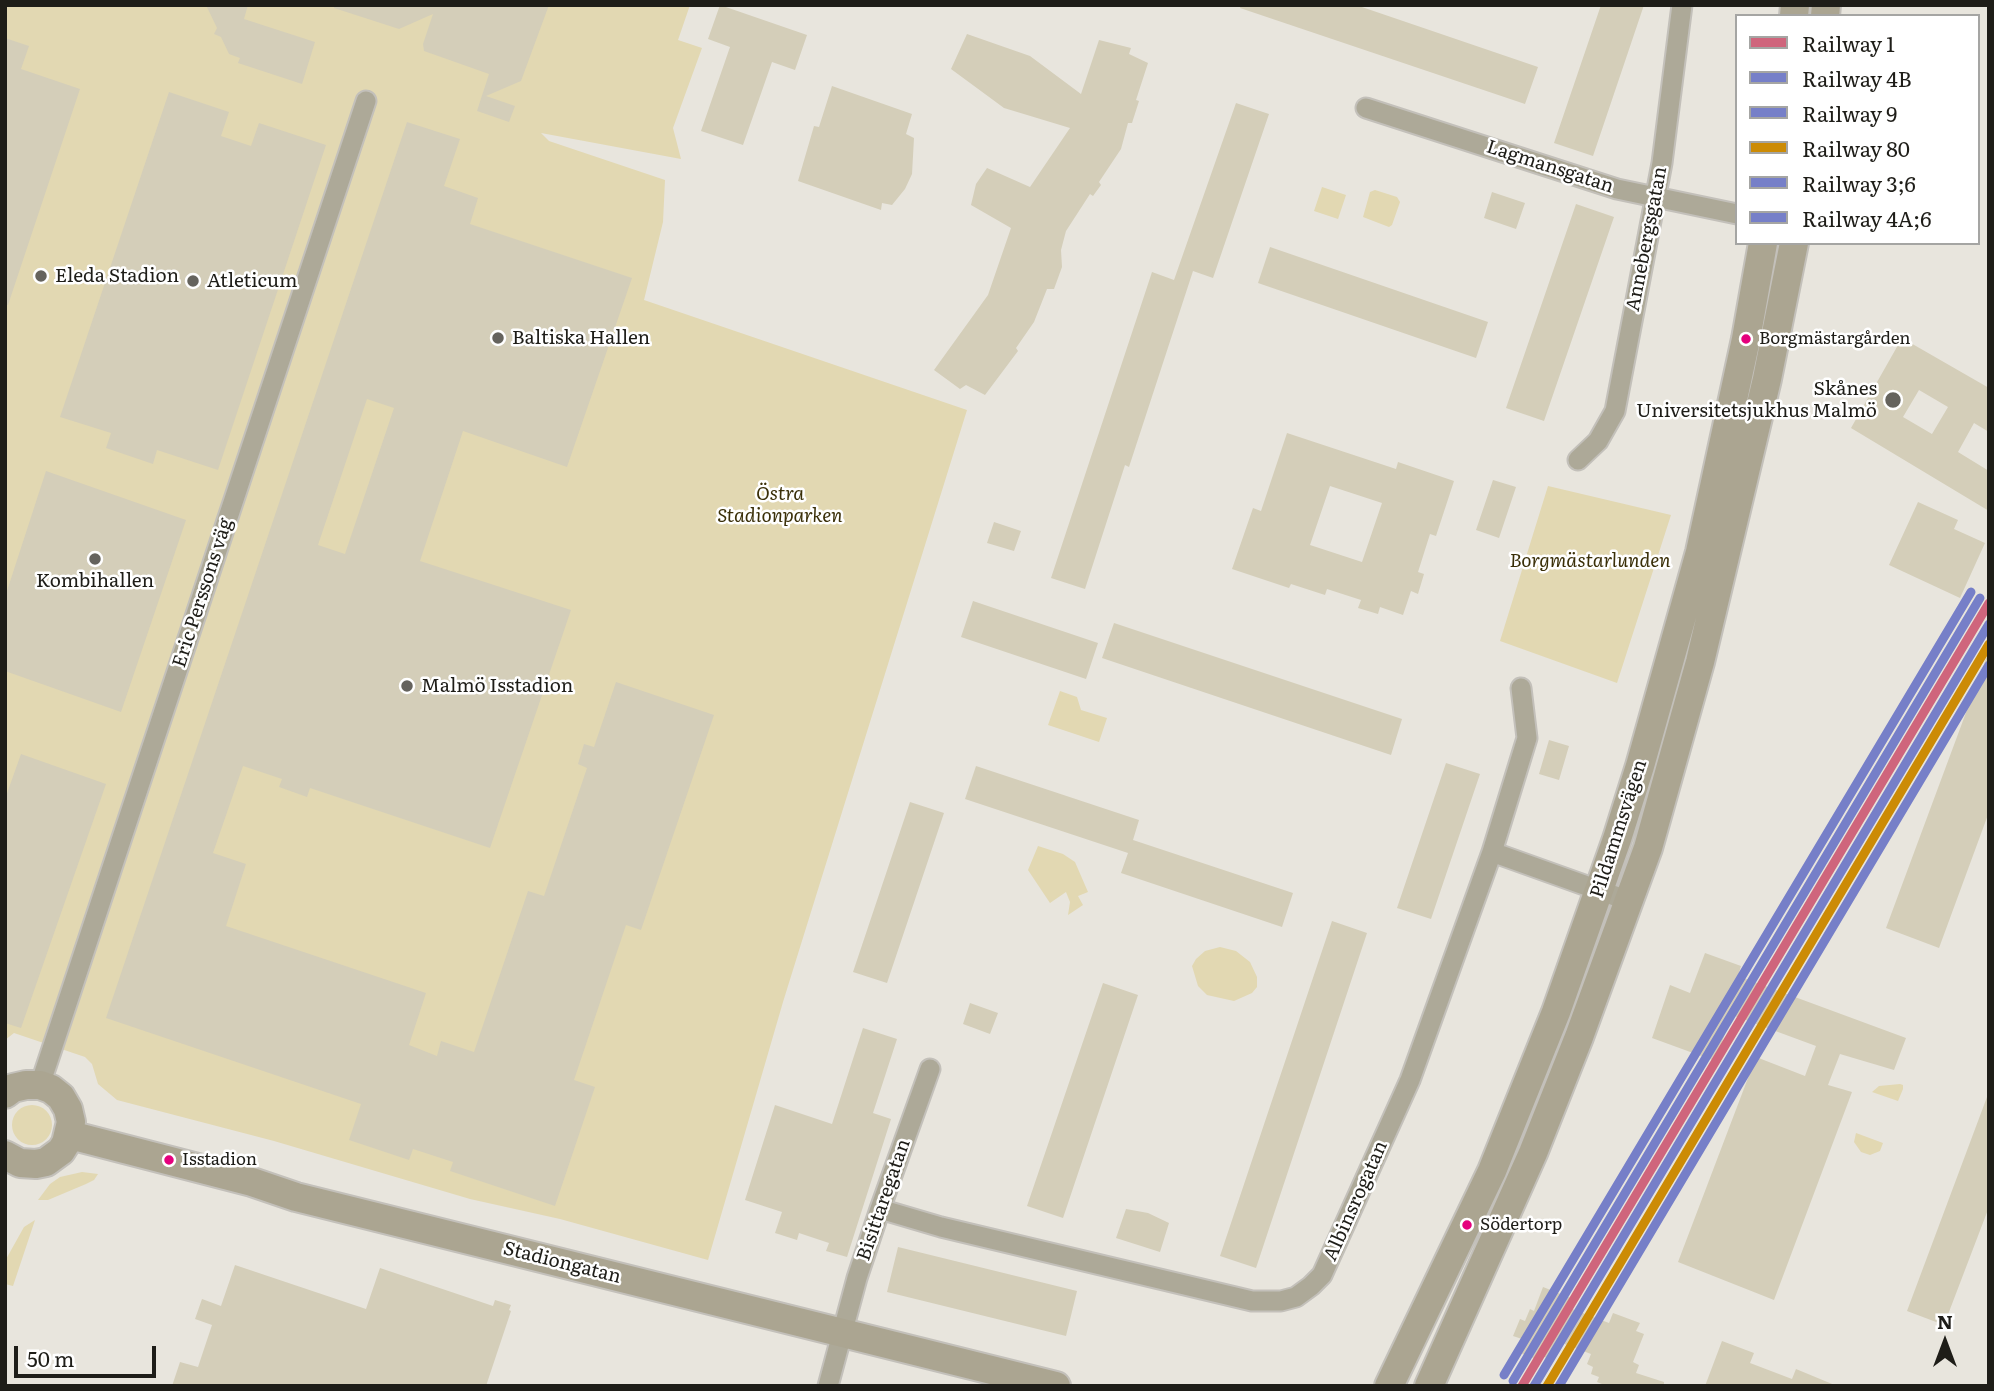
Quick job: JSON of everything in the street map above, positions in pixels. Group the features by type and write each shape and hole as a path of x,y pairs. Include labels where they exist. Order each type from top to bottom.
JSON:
{"main road":[{"name":"Pildammsvägen","path":"1389,1386 1492,1171 1556,1012 1640,766 1700,552 1746,339 1763,245"},
{"name":"Pildammsvägen","path":"1429,1386 1533,1153 1579,1037 1648,848 1700,662 1764,391 1794,245"},
{"path":"5,1094 26,1084 51,1089 61,1097 71,1122 70,1135 61,1151 46,1162 20,1163 5,1155"},
{"name":"Stadiongatan","path":"70,1135 228,1176 296,1197 1056,1386"}],"street":[{"name":"Annebergsgatan","path":"1578,460 1598,441 1615,411 1655,198 1673,87 1682,5"},
{"name":"Eric Perssons väg","path":"40,1085 366,101"},
{"name":"Lagmansgatan","path":"1366,108 1617,189 1735,214"},
{"name":"Albinsrogatan","path":"880,1209 941,1227 1252,1301 1281,1301 1296,1297 1322,1275 1410,1080 1492,852 1527,738 1521,688"},
{"path":"1492,852 1629,901"},
{"name":"Bisittaregatan","path":"828,1386 857,1278 930,1069"}],"green space":[{"name":"Östra Stadionparken","path":"5,5 690,5 678,40 702,48 673,128 681,159 541,133 549,141 665,180 663,222 644,300 967,410 783,1002 708,1260 560,1219 470,1199 274,1141 117,1100 98,1084 92,1064 85,1057 14,1033 5,1040"},
{"path":"1322,187 1346,195 1338,219 1314,211"},
{"path":"1375,190 1397,197 1400,202 1389,227 1363,217 1370,192"},
{"name":"Borgmästarlunden","path":"1548,486 1671,515 1617,683 1500,641"},
{"path":"1060,691 1077,697 1081,710 1107,718 1099,742 1048,725"},
{"path":"1038,846 1063,854 1075,862 1088,892 1078,896 1083,905 1068,915 1070,902 1066,892 1050,903 1028,870"},
{"path":"1220,947 1236,951 1250,962 1257,977 1257,987 1252,993 1234,1001 1207,995 1198,986 1192,966 1205,951"},
{"path":"1900,1084 1903,1089 1898,1101 1872,1092 1879,1086"},
{"path":"32,1105 40,1106 46,1111 51,1117 51,1133 46,1139 40,1144 32,1145 24,1144 18,1139 13,1133 12,1125 13,1117 18,1111 24,1106"},
{"path":"1856,1133 1883,1143 1880,1151 1870,1155 1861,1152 1854,1142"},
{"path":"82,1172 98,1174 86,1184 48,1200 38,1200 50,1184 60,1177"},
{"path":"35,1220 13,1286 5,1284 5,1261 24,1227"}],"building":[{"path":"206,5 248,5 244,19 315,42 302,84 238,63 240,58 229,54 221,37 214,34 217,28"},
{"path":"334,5 549,5 521,81 486,96 515,106 509,122 477,111 489,74 424,51 423,44 433,14 399,29 334,8"},
{"path":"720,5 807,35 795,70 772,62 743,145 701,131 730,47 708,39"},
{"path":"1241,5 1356,5 1538,67 1525,104 1240,8"},
{"path":"1601,5 1644,5 1593,156 1554,143"},
{"path":"967,34 1030,56 1081,94 1099,40 1131,48 1129,54 1148,63 1136,100 1139,101 1132,123 1128,123 1121,149 1099,182 1101,185 1093,196 1090,194 1066,231 1061,250 1062,267 1054,289 1047,289 1034,322 1016,348 1018,351 985,395 966,385 960,389 934,370 988,295 1011,228 971,205 976,184 987,168 1030,187 1070,128 1004,108 951,69"},
{"path":"5,38 29,46 21,69 80,89 8,305 5,304"},
{"path":"832,86 912,114 906,134 914,138 912,174 905,189 892,205 882,203 881,210 798,181 814,126 819,127"},
{"name":"Atleticum","path":"169,92 229,112 221,136 251,146 259,123 326,145 218,470 157,450 153,464 106,448 111,433 60,417"},
{"path":"1236,103 1269,114 1213,278 1193,271 1129,467 1125,465 1085,589 1051,578 1152,272 1174,280"},
{"path":"407,122 460,139 444,186 478,198 470,224 632,278 567,467 463,431 420,561 571,610 490,848 310,788 307,797 279,787 282,779 243,766 213,853 246,864 226,926 426,993 409,1045 437,1056 441,1041 474,1052 528,891 544,896 587,768 578,764 584,744 594,747 616,682 714,715 641,930 626,925 574,1080 595,1087 555,1206 450,1171 453,1162 413,1149 409,1160 349,1140 361,1104 106,1018","holes":["367,399 394,408 345,554 318,545"]},
{"path":"1492,192 1525,203 1516,229 1484,218"},
{"path":"1576,204 1614,217 1544,421 1506,408"},
{"path":"1270,247 1488,322 1476,358 1258,283"},
{"path":"1902,338 1989,388 1989,432 1974,423 1958,452 1989,471 1989,511 1851,428","holes":["1919,390 1948,407 1932,434 1903,417"]},
{"path":"1287,433 1396,469 1398,462 1454,481 1436,536 1430,534 1418,572 1424,574 1418,594 1411,591 1403,615 1380,607 1378,614 1358,608 1361,600 1327,589 1325,595 1291,584 1289,588 1232,569 1253,508 1261,511","holes":["1330,486 1382,503 1362,562 1310,545"]},
{"name":"Kombihallen","path":"46,471 186,520 121,712 5,671 5,597"},
{"path":"1493,480 1516,487 1499,538 1476,530"},
{"path":"1918,502 1958,520 1954,529 1985,543 1960,598 1889,565"},
{"path":"994,522 1021,531 1014,551 987,543"},
{"path":"973,601 1098,643 1086,679 961,637"},
{"path":"1114,623 1402,719 1391,755 1102,658"},
{"path":"1987,656 1989,812 1939,948 1886,928"},
{"path":"1549,740 1569,746 1559,780 1539,774"},
{"path":"21,754 106,784 21,1028 5,1023 5,799"},
{"path":"1446,763 1480,774 1431,919 1397,908"},
{"path":"976,766 1139,820 1133,840 1293,893 1282,927 1121,873 1128,853 965,799"},
{"path":"910,802 944,813 887,983 853,972"},
{"path":"1332,921 1367,933 1256,1268 1220,1256"},
{"path":"1705,953 1741,966 1738,976 1906,1038 1894,1070 1840,1054 1828,1085 1852,1092 1774,1300 1678,1262 1756,1057 1805,1076 1816,1046 1732,1015 1715,1061 1652,1038 1670,985 1690,993"},
{"path":"1103,983 1138,995 1063,1218 1027,1206"},
{"path":"970,1003 998,1013 990,1034 963,1024"},
{"path":"863,1028 897,1039 873,1113 891,1119 847,1257 826,1251 829,1243 799,1233 797,1240 775,1233 782,1212 745,1200 775,1105 832,1124"},
{"path":"1987,1097 1989,1207 1944,1325 1907,1311"},
{"path":"1126,1209 1148,1213 1169,1223 1160,1252 1116,1238"},
{"path":"898,1247 1077,1291 1066,1336 887,1292"},
{"path":"235,1265 366,1309 380,1268 493,1306 495,1300 511,1305 511,1311 486,1386 172,1386 180,1362 198,1367 212,1325 195,1319 202,1299 221,1306"},
{"path":"1543,1287 1571,1298 1567,1307 1609,1323 1613,1313 1640,1323 1636,1331 1644,1334 1633,1362 1639,1365 1636,1373 1664,1382 1664,1386 1607,1386 1597,1382 1599,1377 1591,1374 1593,1367 1587,1364 1591,1354 1562,1343 1558,1354 1552,1352 1549,1359 1542,1356 1540,1361 1520,1353 1525,1340 1513,1336 1520,1319 1525,1321 1530,1309 1534,1311"},
{"path":"1722,1341 1754,1353 1750,1363 1792,1379 1796,1369 1837,1386 1705,1386"}],"rail line":[{"name":"3;6","path":"1504,1375 1971,592"},
{"name":"9","path":"1513,1381 1980,598"},
{"name":"1","path":"1522,1386 1989,603"},
{"name":"4B","path":"1534,1386 1989,624"},
{"name":"80","path":"1547,1386 1989,644"},
{"name":"4A;6","path":"1559,1386 1989,665"}],"place":[{"name":"Eleda Stadion","path":"41,276"},
{"name":"Atleticum","path":"193,281"},
{"name":"Baltiska Hallen","path":"498,338"},
{"name":"Borgmästargården","path":"1746,339"},
{"name":"Skånes Universitetsjukhus Malmö","path":"1893,400"},
{"name":"Kombihallen","path":"95,559"},
{"name":"Malmö Isstadion","path":"407,686"},
{"name":"Isstadion","path":"169,1160"},
{"name":"Södertorp","path":"1467,1225"}]}
